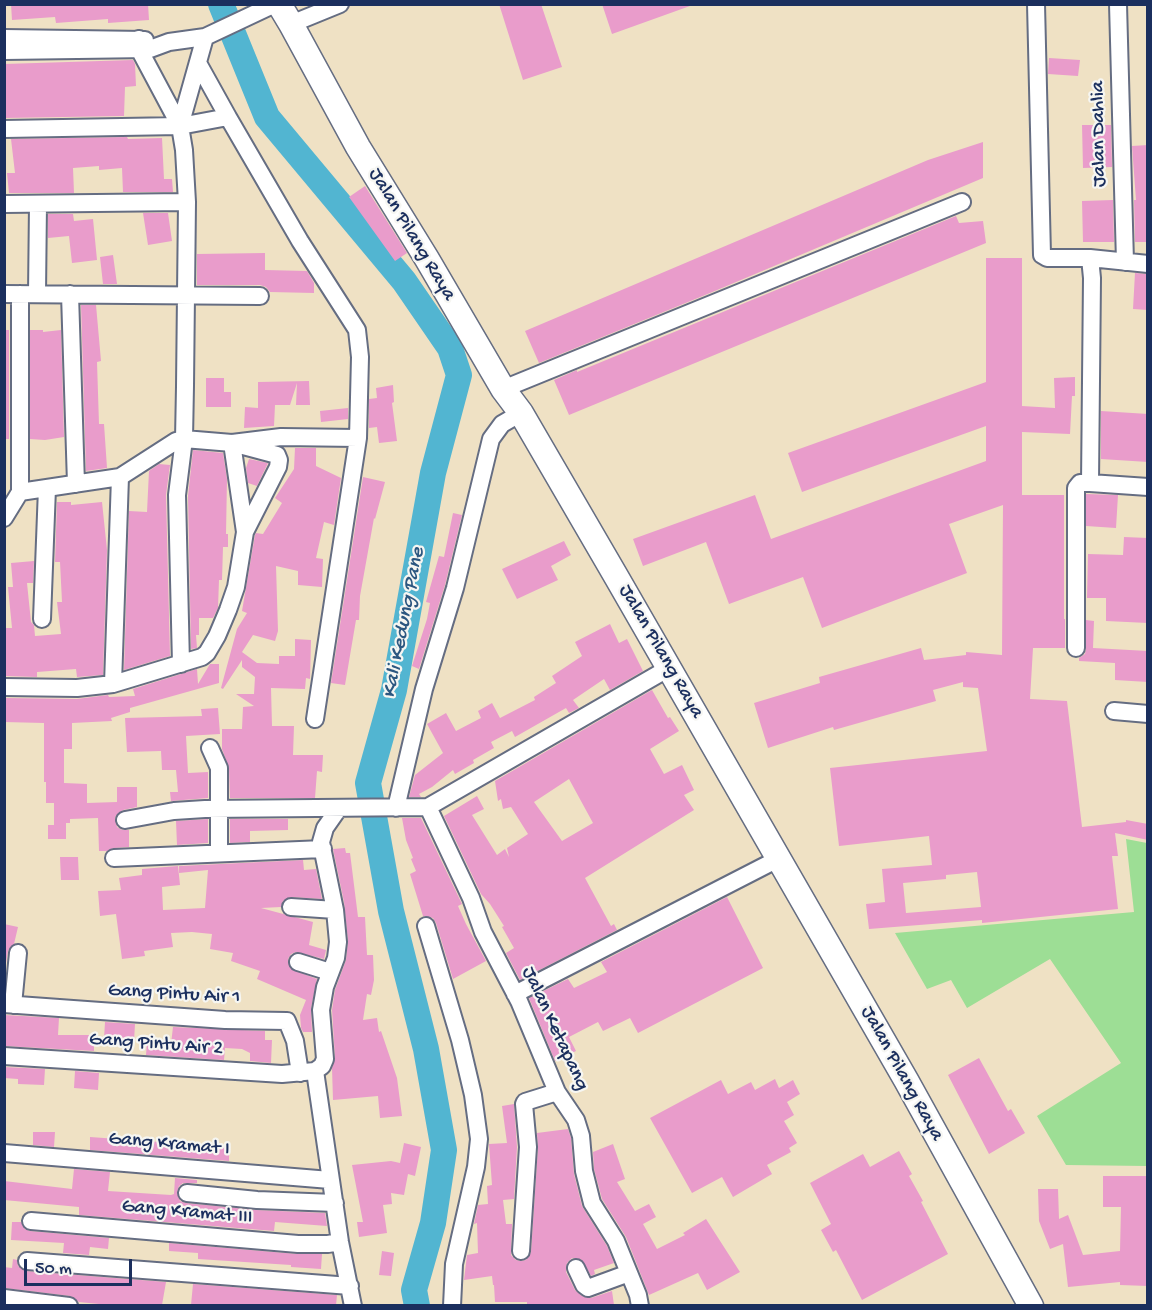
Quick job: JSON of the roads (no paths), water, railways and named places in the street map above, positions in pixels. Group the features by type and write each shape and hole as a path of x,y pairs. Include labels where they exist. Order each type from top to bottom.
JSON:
{"highway":[{"name":"Jalan Pilang Raya","path":"282,11 358,147 503,389 521,413 669,668 906,1080 1031,1305"}],"street":[{"path":"4,51 170,42 209,36 251,16 340,4"},
{"path":"1036,4 1042,255 1047,258 1090,258 1148,264"},
{"name":"Jalan Dahlia","path":"1118,4 1125,262"},
{"path":"180,126 198,63 209,36"},
{"path":"4,38 140,45"},
{"path":"140,45 180,126 187,202 184,439 177,495 181,664"},
{"path":"198,63 300,241 357,330 360,357 358,438 315,719"},
{"path":"4,129 180,126 228,117"},
{"path":"4,204 187,202"},
{"path":"503,389 962,202"},
{"path":"4,519 20,492 21,294 38,204"},
{"path":"1090,258 1092,278 1090,483"},
{"path":"21,294 260,296"},
{"path":"70,294 76,484"},
{"path":"393,807 424,689 455,588 491,439 502,424 521,413"},
{"path":"232,443 281,437 358,438"},
{"path":"20,492 120,477 176,441 184,439 232,443 277,455 279,460 278,467 245,532"},
{"path":"4,687 77,688 113,684 181,664 207,653 217,636 236,587 245,532 232,443"},
{"path":"113,684 120,477"},
{"path":"1076,648 1076,488 1080,483 1148,487"},
{"path":"42,620 47,488"},
{"path":"124,820 174,811 219,808 428,807 669,668"},
{"path":"1114,711 1148,714"},
{"path":"210,748 219,768 219,853"},
{"name":"Jalan Ketapang","path":"428,807 471,898 483,932 515,994 557,1092 576,1120 581,1136 584,1171 592,1203 616,1241 640,1305"},
{"path":"342,808 325,828 321,842 336,910 338,942 336,958 330,972 321,1010 325,1059 312,1070 352,1305"},
{"path":"114,858 323,849"},
{"path":"515,994 778,859"},
{"path":"291,907 336,910"},
{"path":"426,926 460,1041 473,1095 479,1139 476,1167 454,1264 452,1305"},
{"path":"9,1004 18,953"},
{"path":"298,962 330,972"},
{"name":"Gang Pintu Air 1","path":"9,1004 225,1020 287,1021 295,1041 312,1070"},
{"name":"Gang Pintu Air 2","path":"4,1056 282,1074 312,1070"},
{"path":"521,1251 528,1147 524,1104 557,1092"},
{"name":"Gang Kramat I","path":"4,1153 330,1180"},
{"path":"187,1193 257,1200 335,1203"},
{"name":"Gang Kramat III","path":"31,1221 298,1244 328,1245 340,1242"},
{"path":"27,1261 350,1286"},
{"path":"576,1268 584,1285 588,1288 629,1273"},
{"path":"4,1298 69,1305"}],"waterway":[{"name":"Kali Kedung Pane","path":"221,4 267,117 404,281 450,348 459,375 433,473 394,690 368,783 391,911 426,1049 444,1150 433,1223 414,1290 417,1306"}]}
